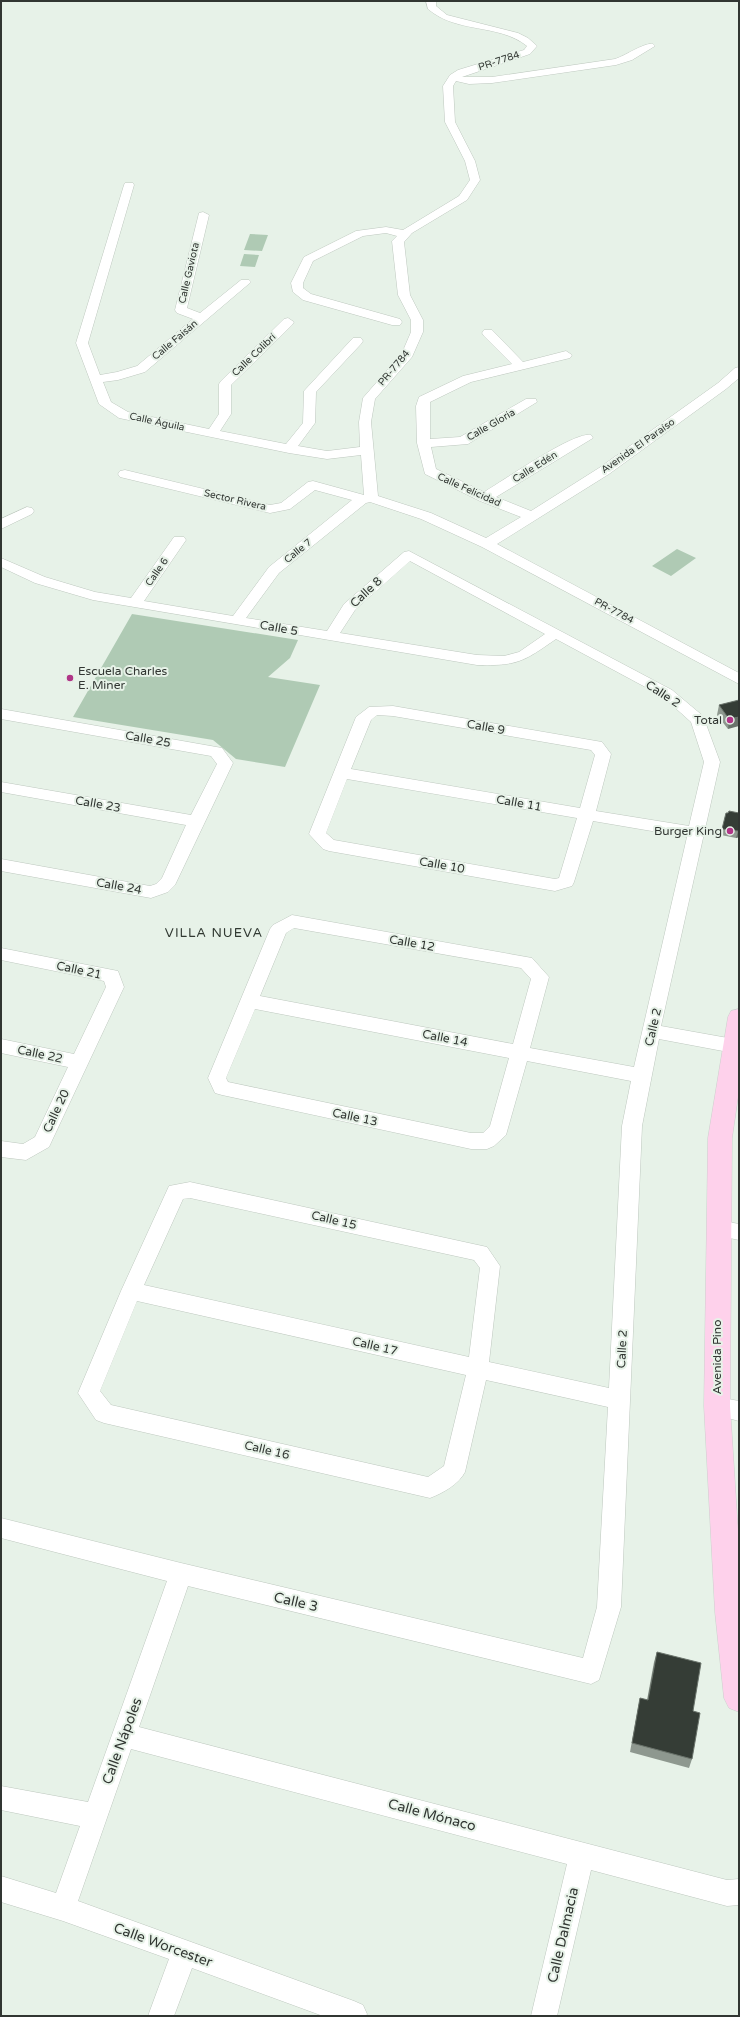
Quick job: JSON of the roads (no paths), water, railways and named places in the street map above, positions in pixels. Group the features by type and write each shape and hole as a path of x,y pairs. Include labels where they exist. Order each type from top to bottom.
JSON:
{"main road":[{"name":"Avenida Pino","path":"739,1017 736,1046 720,1138 729,1230 728,1408 734,1612 739,1698"}],"street":[{"name":"PR-7784","path":"431,1 432,8 443,17 516,36 528,41 532,46 527,52 462,72 454,77"},
{"path":"396,322 306,297 297,290 297,283 308,259 354,236 379,230 404,234 463,198 475,180 470,161 450,122 448,86 454,77 469,80 492,80 616,62 629,58 650,46"},
{"name":"Calle Águila","path":"129,185 82,343 105,404 124,415 289,449 327,454 368,450"},
{"name":"Calle Gaviota","path":"201,318 181,310 203,215"},
{"name":"PR-7784","path":"404,234 398,241 404,295 417,320 418,332 408,354 369,398 365,422 368,450 366,498 426,516 487,544 739,678"},
{"name":"Calle Faisán","path":"95,379 118,376 141,369 244,282"},
{"name":"Calle Colibrí","path":"212,433 225,414 225,384 288,322"},
{"path":"488,333 520,366"},
{"path":"289,449 309,423 310,391 357,341"},
{"name":"Calle Felicidad","path":"532,516 485,498 430,471 424,443 422,406 424,400 467,379 566,355"},
{"name":"Avenida El Paraíso","path":"532,516 604,471 722,386 739,370"},
{"name":"Calle Gloria","path":"424,443 463,441 532,402"},
{"name":"Calle Edén","path":"485,498 568,446 586,438"},
{"name":"Sector Rivera","path":"125,474 270,509 285,506 313,485 366,498"},
{"name":"Calle 7","path":"237,620 274,570 366,498"},
{"path":"1,525 27,511"},
{"path":"487,544 532,516"},
{"name":"Calle 6","path":"134,604 179,540"},
{"name":"Calle 2","path":"409,555 667,693 698,720 712,762 653,1030 641,1076 632,1126 609,1607 591,1672"},
{"name":"Calle 8","path":"330,636 349,607 409,555"},
{"name":"Calle 5","path":"1,562 40,580 93,596 477,660 505,661 524,654 555,633"},
{"name":"Calle 9","path":"342,772 364,717 374,710 393,711 596,746 603,754 587,814"},
{"name":"Calle 25","path":"1,714 216,752 225,763 196,821"},
{"name":"Calle 11","path":"342,772 696,833"},
{"name":"Calle 10","path":"342,772 317,834 329,845 555,885 566,882 587,814"},
{"name":"Calle 23","path":"1,787 196,821"},
{"name":"Calle 24","path":"1,865 151,892 162,888 169,881 196,821"},
{"name":"Calle 12","path":"249,1001 279,930 292,921 526,963 540,977 519,1052"},
{"name":"Calle 21","path":"1,954 112,976 115,987 79,1062"},
{"name":"Calle 13","path":"249,1001 217,1078 222,1088 471,1142 487,1141 499,1130 519,1052"},
{"name":"Calle 14","path":"249,1001 641,1076"},
{"path":"653,1030 736,1046"},
{"name":"Calle 22","path":"1,1046 79,1062"},
{"name":"Calle 20","path":"1,1149 26,1152 42,1142 79,1062"},
{"name":"Calle 15","path":"131,1291 176,1192 190,1190 480,1253 490,1266 478,1369"},
{"name":"Calle 17","path":"131,1291 619,1400"},
{"name":"Calle 16","path":"131,1291 89,1393 104,1413 430,1488 454,1472 478,1369"},
{"name":"Calle 3","path":"1,1528 181,1574 591,1672"},
{"name":"Calle Nápoles","path":"63,1908 181,1574"},
{"name":"Calle Mónaco","path":"125,1735 727,1893 739,1892"},
{"path":"1,1798 95,1816"},
{"name":"Calle Dalmacia","path":"544,2016 582,1854"},
{"name":"Calle Worcester","path":"1,1889 63,1908 354,2014 353,2016"},
{"path":"161,2016 184,1953"}],"place":[{"name":"Escuela Charles E. Miner","path":"70,678"},
{"name":"Total","path":"730,720"},
{"name":"Burger King","path":"730,831"}],"district":[{"name":"VILLA NUEVA","path":"214,933"}]}
